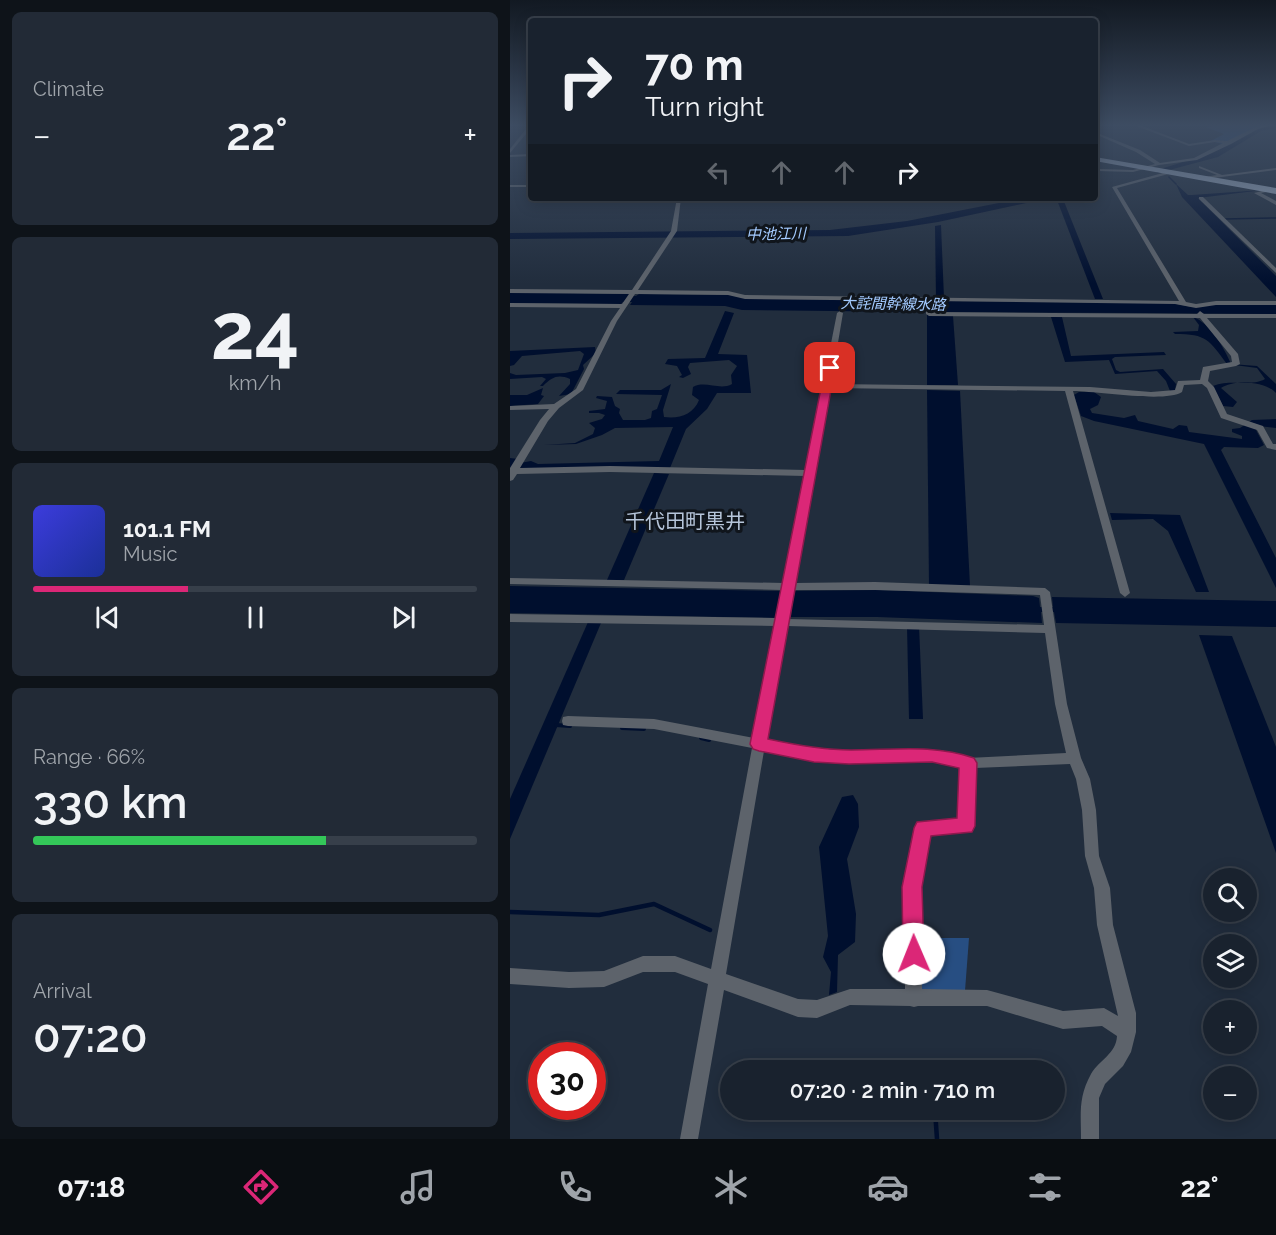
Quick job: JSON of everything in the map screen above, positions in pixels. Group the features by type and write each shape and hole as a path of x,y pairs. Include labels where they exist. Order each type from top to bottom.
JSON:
{"highway":[{"path":"1201,177 1273,190"}],"street":[{"path":"1150,177 1114,187 1184,304"},
{"path":"1206,178 1213,177"},
{"path":"510,186 528,186"},
{"path":"1273,190 1256,193 1276,203"},
{"path":"1201,198 1276,271"},
{"path":"514,470 544,420 556,406 579,390 630,299 674,231 679,201"},
{"path":"510,291 630,299"},
{"path":"510,305 728,293 745,297 929,304 1184,304 1199,311 1235,356 1232,365 1206,369 1204,382"},
{"path":"1199,311 1216,303 1276,303"},
{"path":"929,304 929,314 1145,317 1199,311 1276,316"},
{"path":"689,1139 759,744 840,313"},
{"path":"827,386 1169,393 1178,392 1181,383 1204,382 1210,387 1224,416 1260,428 1270,447 1276,447"},
{"path":"1069,390 1125,593"},
{"path":"510,408 556,406"},
{"path":"514,470 610,469 810,473"},
{"path":"510,581 789,587 875,586 1045,592 1061,704 1074,758 1083,779 1089,810 1092,856 1102,888 1105,925 1125,998 1127,1032 1125,1046 1117,1060 1099,1078 1090,1096 1090,1139"},
{"path":"510,618 782,624 884,622 1050,628"},
{"path":"568,721 654,724 814,755 849,757 932,755 968,763 1074,758"},
{"path":"914,999 912,887 923,828 966,826 968,763"},
{"path":"510,976 569,980 604,979 643,964 675,964 798,1008 817,1009 850,997 987,998 1063,1020 1104,1017 1127,1032"}],"shaded area":[{"path":"917,938 969,938 964,1004 921,1004"}],"water":[{"path":"1176,184 1188,195 1263,190 1198,198 1276,276 1276,297 1182,197"},
{"name":"中池江川","path":"1010,201 1035,201 938,222 848,236 510,239 510,233 830,230 907,221"},
{"path":"1057,201 1064,201 1103,299 1095,299"},
{"path":"941,225 944,298 936,298 935,226"},
{"name":"大詫間幹線水路","path":"510,292 629,294 628,296 639,294 730,295 748,299 923,300 923,303 934,301 1172,303 1191,307 1217,304 1276,305 1276,314 934,312 934,309 923,309 923,312 742,310 725,306 630,305 632,302 621,304 510,303"},
{"path":"725,311 734,313 718,354 747,355 751,393 717,393 707,409 686,429 670,468 510,468 510,458 518,459 520,463 531,461 538,464 659,461 673,427 615,428 576,444 544,445 575,443 593,434 595,428 589,423 602,419 605,415 589,413 589,411 605,409 607,401 596,398 597,396 612,397 615,406 620,409 619,413 623,420 645,420 651,418 652,411 657,409 662,395 616,394 620,390 661,390 671,384 663,410 664,417 675,417 685,415 699,400 692,395 693,387 732,384 731,375 737,366 729,360 690,363 688,367 691,374 683,378 679,377 682,375 677,366 665,364 668,359 705,358"},
{"path":"927,315 953,316 958,385 927,385"},
{"path":"1051,317 1062,317 1071,356 1164,352 1166,355 1112,359 1116,370 1120,372 1163,369 1176,384 1175,391 1170,391 1166,381 1157,371 1115,374 1109,360 1065,362"},
{"path":"1193,317 1210,330 1221,344 1231,364 1257,366 1276,384 1276,393 1265,386 1250,383 1265,379 1257,368 1227,364 1216,349 1201,337 1173,332 1198,331 1199,325"},
{"path":"595,347 596,353 583,365 584,369 571,394 559,396 570,384 570,379 566,377 555,377 543,386 540,386 546,379 542,377 510,379 510,373 516,375 565,373 578,370 584,354 580,351 522,356 510,366 510,351"},
{"path":"1237,383 1221,388 1237,402 1233,407 1223,406 1213,386"},
{"path":"543,388 541,395 544,396 538,404 510,406 510,395 527,395"},
{"path":"927,390 960,391 970,586 929,585"},
{"path":"1079,392 1094,392 1101,397 1098,405 1090,409 1092,413 1124,418 1135,415 1138,421 1173,429 1179,425 1187,426 1189,432 1242,439 1242,436 1232,432 1232,429 1240,428 1252,420 1276,419 1276,428 1258,426 1256,430 1264,445 1258,448 1224,447 1221,450 1276,558 1276,588 1204,444 1094,421 1081,416 1074,395"},
{"path":"654,473 669,474 624,580 607,580"},
{"path":"1110,513 1180,515 1209,592 1196,592 1168,531 1153,519 1112,520"},
{"path":"510,586 780,591 779,602 793,602 795,591 879,590 1033,596 1039,598 1040,607 1053,607 1052,597 1276,601 1276,627 1056,623 1054,612 1041,612 1042,623 877,617 791,617 792,606 778,606 776,618 510,613"},
{"path":"588,622 601,623 510,839 510,799"},
{"path":"907,626 919,626 923,719 909,719"},
{"path":"1199,635 1232,636 1276,747 1276,853"},
{"path":"853,795 858,804 859,827 847,859 856,914 855,942 838,955 837,992 829,995 831,972 823,957 828,936 819,847 842,797"}],"waterway":[{"path":"1169,177 1176,184"},
{"path":"1224,219 1276,218"},
{"path":"556,725 570,726"},
{"path":"622,728 644,729"},
{"path":"701,738 709,740"},
{"path":"510,912 599,915 654,904 710,930"},
{"path":"936,1120 937,1139"}],"district":[{"name":"千代田町黒井","path":"685,521"}],"route":[{"path":"830,368 759,744 814,755 849,757 932,755 968,763 966,826 923,828 912,887 914,954"}]}
